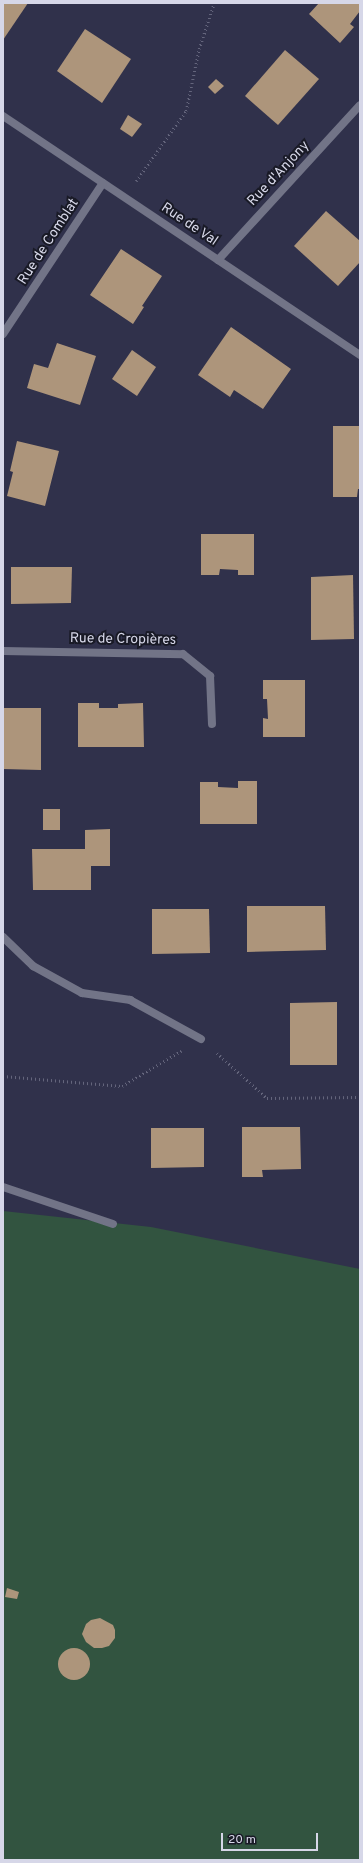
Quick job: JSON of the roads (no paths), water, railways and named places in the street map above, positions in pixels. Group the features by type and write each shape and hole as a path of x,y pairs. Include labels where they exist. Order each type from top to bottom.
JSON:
{"street":[{"name":"Rue d'Anjony","path":"218,260 360,105"},
{"name":"Rue de Val","path":"3,116 360,355"},
{"name":"Rue de Comblat","path":"3,334 103,183"},
{"name":"Rue de Cropières","path":"3,651 183,654 210,676 212,724"},
{"path":"3,937 33,966 82,993 130,1000 201,1039"},
{"path":"3,1187 113,1224"}]}
